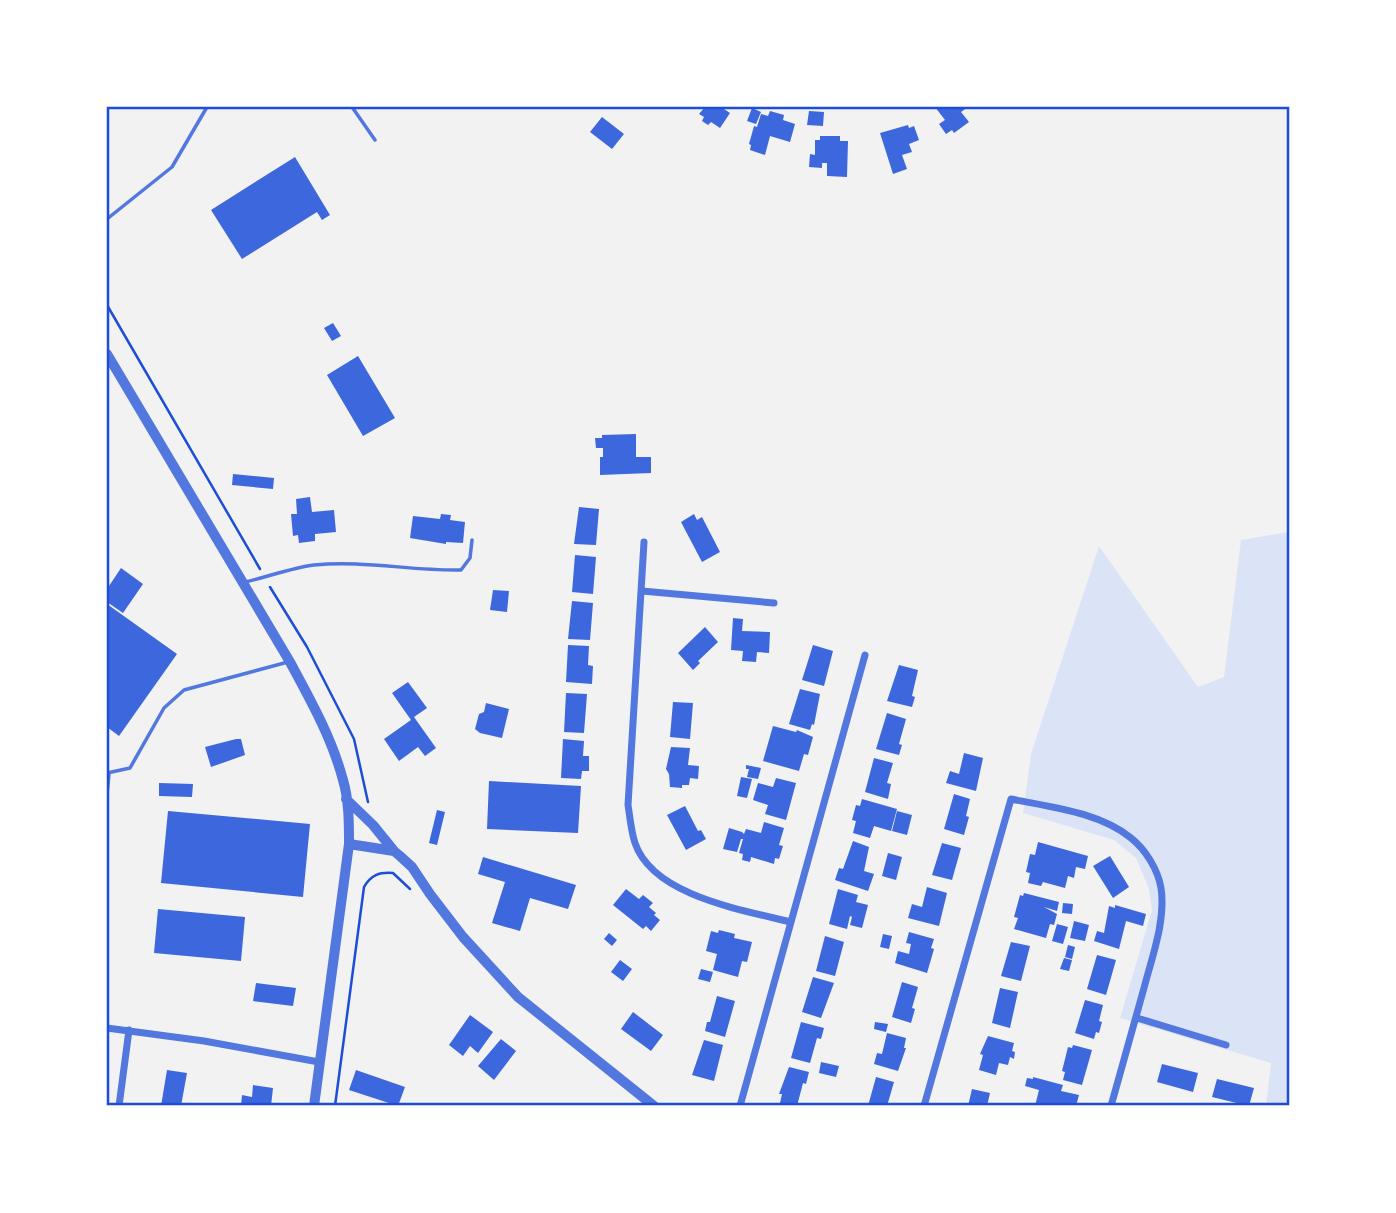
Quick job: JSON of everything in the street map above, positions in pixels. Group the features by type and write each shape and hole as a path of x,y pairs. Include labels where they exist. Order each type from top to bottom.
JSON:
{"street":[{"path":"107,354 290,662 316,710 344,781 348,844 314,1106"},
{"path":"644,542 628,805 635,844 658,875 675,886 703,897 791,922"},
{"path":"642,591 774,603"},
{"path":"740,1106 865,655"},
{"path":"346,799 412,867 429,894 463,937 518,996 654,1106"},
{"path":"924,1106 958,986 961,966 1011,799 1063,810 1116,828 1132,839 1145,853 1155,869 1161,887 1159,924 1137,1018 1111,1106"},
{"path":"348,844 394,851"},
{"path":"1137,1018 1226,1045"},
{"path":"107,1028 260,1050 319,1062"},
{"path":"119,1106 129,1030"}],"lane":[{"path":"107,219 172,167 207,107"},
{"path":"352,107 375,140"},
{"path":"243,583 312,565 362,564 427,570 461,569 470,558 472,540"},
{"path":"107,794 108,773 130,768 164,708 184,690 290,662"}],"path":[{"path":"335,1106 364,887 368,880 379,873 393,873 412,891"}],"shaded area":[{"path":"1289,532 1289,1106 1266,1106 1271,1063 1120,1018 1152,910 1149,889 1136,858 1114,840 1023,813 1031,754 1099,546 1198,687 1224,677 1241,540"}],"building":[{"path":"705,107 725,107 730,113 720,128 711,122 708,125 702,121 704,117 699,114"},
{"path":"935,107 968,107 961,112 969,122 954,133 952,130 946,134 939,124 945,120"},
{"path":"752,108 761,112 756,124 747,121"},
{"path":"770,111 784,115 783,120 795,124 790,142 770,136 765,155 750,150 749,144 761,114 768,116"},
{"path":"809,111 824,112 823,126 807,125"},
{"path":"602,117 624,134 612,149 590,132"},
{"path":"908,125 909,128 914,126 919,140 909,144 912,152 902,155 907,169 893,174 880,133"},
{"path":"820,136 840,136 840,141 848,141 847,177 827,176 827,163 822,163 822,168 809,167 810,154 815,155 815,140 820,140"},
{"path":"295,157 330,215 322,220 317,212 242,259 211,210"},
{"path":"333,323 341,336 332,341 324,328"},
{"path":"358,356 395,418 363,436 327,375"},
{"path":"636,434 636,457 651,457 651,473 600,475 603,448 596,448 595,438 602,438 602,435"},
{"path":"233,474 274,478 273,489 232,485"},
{"path":"310,497 312,512 334,510 336,532 315,534 315,541 299,543 298,535 293,536 291,514 297,514 296,499"},
{"path":"579,507 599,509 596,545 574,544"},
{"path":"441,514 451,515 450,520 465,522 463,543 446,544 410,538 413,516 440,519"},
{"path":"694,514 697,520 702,517 720,552 702,562 681,522"},
{"path":"575,555 596,557 593,594 572,592"},
{"path":"121,568 143,584 123,613 107,602 107,589"},
{"path":"493,590 509,591 507,612 490,610"},
{"path":"572,601 593,603 590,640 568,639"},
{"path":"107,604 177,654 119,736 107,727"},
{"path":"733,618 743,619 742,631 770,632 769,653 757,652 756,662 742,661 743,651 731,650"},
{"path":"705,627 718,642 698,661 700,663 693,670 678,653"},
{"path":"568,645 589,646 588,665 593,666 592,684 566,682"},
{"path":"813,645 833,651 824,686 802,680"},
{"path":"899,665 918,670 912,707 887,701"},
{"path":"408,682 427,708 414,717 436,748 425,756 418,747 399,761 384,739 411,720 392,693"},
{"path":"800,689 820,694 814,725 812,724 810,730 789,724"},
{"path":"566,693 587,694 584,733 564,732"},
{"path":"673,702 693,703 690,739 670,737"},
{"path":"486,703 509,709 502,738 480,733 475,729 479,714 484,712"},
{"path":"887,713 906,719 899,755 876,749"},
{"path":"773,726 796,732 797,730 813,737 808,755 804,754 799,771 763,761"},
{"path":"241,739 245,755 211,767 205,747"},
{"path":"563,739 584,741 583,756 589,756 589,771 582,771 581,779 561,778"},
{"path":"671,747 690,748 688,765 699,766 698,779 690,778 689,785 682,785 682,788 670,787 666,769"},
{"path":"964,753 983,758 976,791 946,783 950,771 959,774"},
{"path":"874,758 893,763 887,783 891,784 888,799 865,792"},
{"path":"746,765 761,768 758,779 747,777 749,769 746,769"},
{"path":"741,777 752,779 747,798 737,796"},
{"path":"776,778 796,783 786,820 765,814 768,805 753,800 758,783 773,787"},
{"path":"489,781 581,786 578,833 487,829"},
{"path":"159,783 193,784 192,797 159,796"},
{"path":"954,794 970,799 964,835 944,829"},
{"path":"862,799 897,809 891,831 874,826 870,838 853,833 856,821 852,820 856,805 860,806"},
{"path":"685,806 698,831 701,830 706,839 686,850 667,815"},
{"path":"437,810 445,812 437,845 429,843"},
{"path":"168,811 310,824 303,897 161,883"},
{"path":"897,811 912,815 907,835 892,831"},
{"path":"764,822 784,828 779,845 783,846 779,859 775,858 774,864 751,857 750,862 742,860 743,854 739,853 743,839 737,852 723,849 729,828 744,834 746,829 761,833"},
{"path":"853,841 869,847 864,871 874,874 868,891 835,880 839,868 843,869"},
{"path":"1038,842 1088,856 1085,869 1076,867 1074,878 1068,876 1065,888 1043,882 1041,886 1028,883 1030,873 1026,872 1030,854 1035,855"},
{"path":"942,843 961,848 952,880 932,875"},
{"path":"888,853 902,857 896,880 882,876"},
{"path":"1110,856 1129,887 1113,898 1093,866"},
{"path":"483,857 576,885 568,909 530,898 520,931 492,923 505,882 478,874"},
{"path":"927,887 947,893 939,926 908,918 912,904 922,907"},
{"path":"626,889 639,899 643,895 653,903 649,907 660,920 651,931 646,926 643,929 613,905"},
{"path":"838,889 858,895 856,902 868,905 862,928 850,925 850,916 847,929 829,924"},
{"path":"1024,893 1059,902 1057,911 1044,907 1057,914 1054,925 1050,924 1046,938 1014,929 1020,895 1023,896"},
{"path":"1063,903 1073,904 1072,914 1062,913"},
{"path":"1115,905 1146,914 1143,926 1126,921 1119,949 1094,941 1097,931 1104,933 1109,906 1115,908"},
{"path":"158,909 245,917 241,961 154,953"},
{"path":"1074,921 1089,925 1085,941 1070,938"},
{"path":"1057,924 1068,927 1063,944 1052,941"},
{"path":"719,930 735,934 734,938 752,942 747,962 742,961 738,977 713,970 717,954 706,951 711,931 718,933"},
{"path":"909,932 934,939 927,973 895,963 898,951 909,954 911,944 906,943"},
{"path":"609,933 617,940 612,946 604,939"},
{"path":"883,934 892,936 889,949 880,947"},
{"path":"825,936 844,942 835,976 816,971"},
{"path":"1011,942 1030,946 1021,981 1001,976"},
{"path":"1068,945 1075,947 1072,959 1065,957"},
{"path":"1097,955 1116,960 1106,995 1087,989"},
{"path":"1064,958 1072,960 1069,971 1060,969"},
{"path":"620,960 632,969 623,981 611,972"},
{"path":"701,969 713,972 710,982 698,979"},
{"path":"813,977 834,983 821,1018 802,1012"},
{"path":"902,982 918,987 911,1023 892,1017"},
{"path":"256,983 296,988 293,1006 253,1001"},
{"path":"1000,988 1018,992 1010,1028 992,1023"},
{"path":"717,996 735,1001 725,1037 705,1031"},
{"path":"1085,1000 1103,1005 1099,1021 1102,1022 1094,1039 1075,1033"},
{"path":"633,1012 663,1035 651,1051 621,1029"},
{"path":"470,1015 493,1032 478,1053 470,1046 463,1056 449,1045"},
{"path":"801,1022 824,1028 821,1039 817,1038 810,1063 791,1058"},
{"path":"875,1022 888,1024 886,1032 874,1029"},
{"path":"887,1033 906,1038 906,1048 898,1071 874,1064 877,1053 882,1054"},
{"path":"988,1036 1014,1043 1014,1059 1010,1057 1008,1065 999,1063 996,1075 979,1070 983,1055 980,1054"},
{"path":"501,1039 516,1051 494,1080 478,1066"},
{"path":"704,1040 723,1045 714,1081 692,1075"},
{"path":"1073,1045 1092,1050 1082,1085 1063,1080 1065,1072 1062,1071 1068,1047 1072,1048"},
{"path":"821,1062 839,1066 836,1077 819,1073"},
{"path":"1162,1064 1198,1073 1193,1092 1157,1082"},
{"path":"789,1067 809,1072 797,1106 780,1103 782,1094 779,1094"},
{"path":"167,1070 187,1073 181,1106 161,1106"},
{"path":"356,1070 405,1087 398,1106 349,1090"},
{"path":"876,1077 894,1082 887,1106 868,1106"},
{"path":"1033,1077 1063,1085 1061,1091 1079,1095 1076,1106 1035,1106 1039,1090 1025,1086 1027,1078"},
{"path":"1217,1079 1254,1088 1249,1106 1212,1097"},
{"path":"253,1085 273,1088 271,1106 241,1106 242,1095 252,1097"},
{"path":"972,1089 990,1093 987,1106 968,1106"}]}
